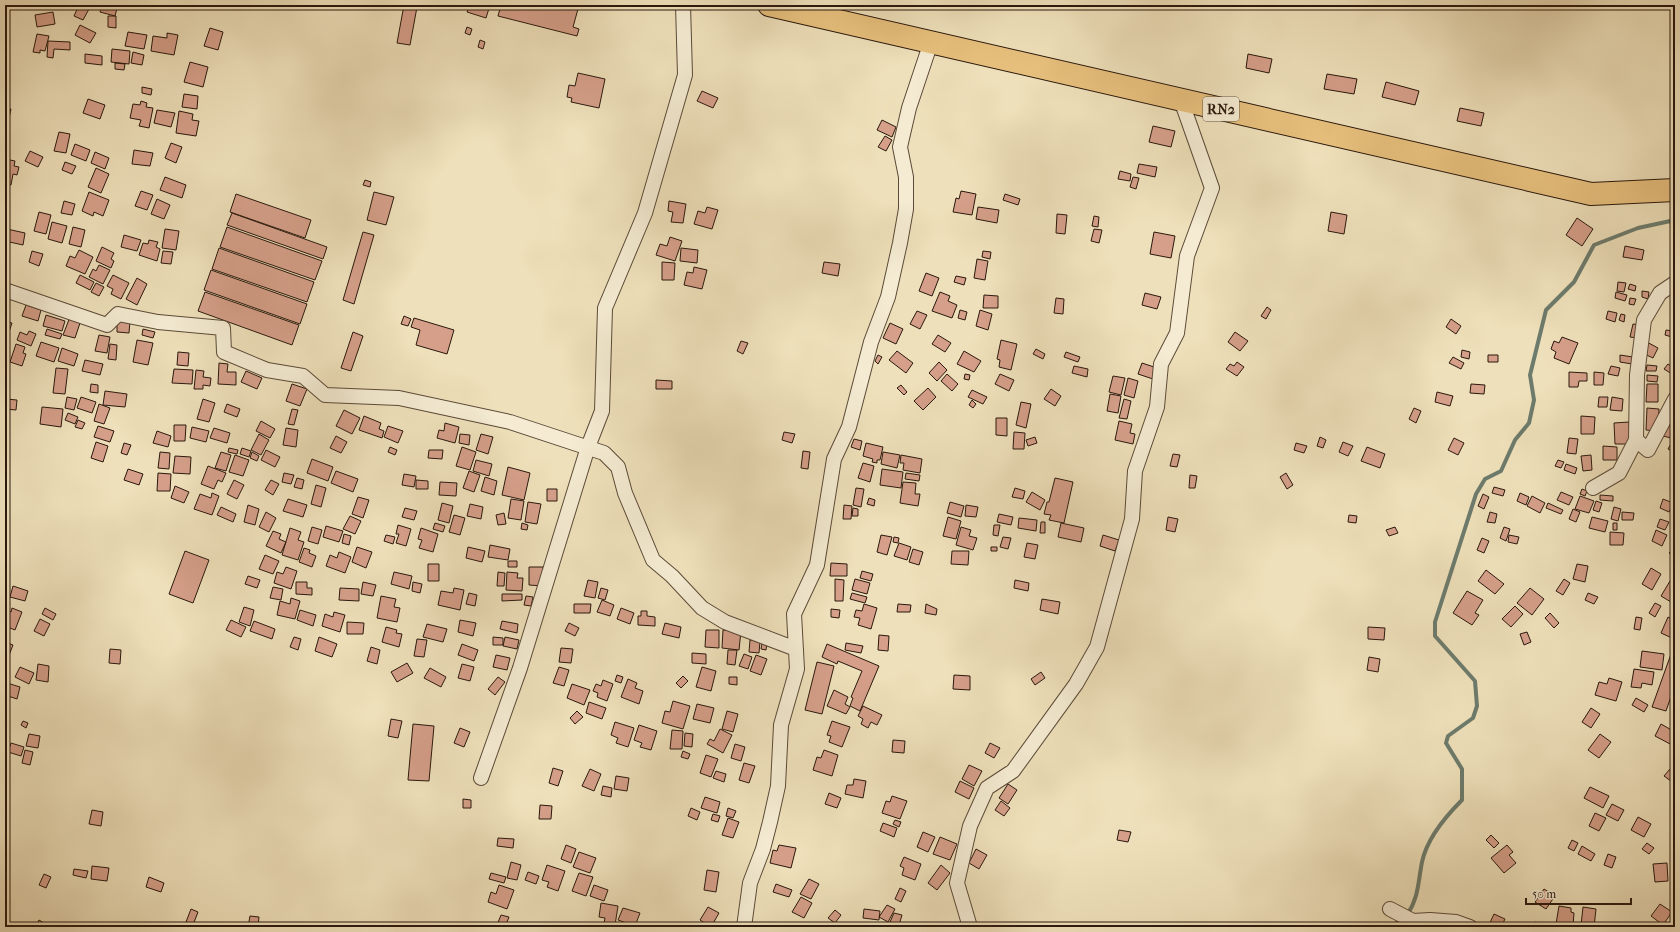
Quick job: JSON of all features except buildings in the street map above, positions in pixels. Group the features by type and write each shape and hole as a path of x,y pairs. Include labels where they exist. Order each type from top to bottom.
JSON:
{"highway":[{"name":"RN2","path":"769,5 1591,194 1675,190"}],"street":[{"path":"482,778 520,668 588,447 602,411 605,308 645,213 685,75 683,5"},
{"path":"744,927 750,884 763,849 778,786 781,726 797,669 794,614 817,564 834,459 848,427 871,342 888,297 906,209 906,177 900,147 909,108 931,42"},
{"path":"970,927 957,883 970,826 987,788 1013,772 1076,684 1097,647 1132,519 1135,471 1157,407 1161,364 1177,333 1187,256 1212,188 1181,100"},
{"path":"1593,488 1619,473 1636,440 1637,375 1644,320 1660,293 1675,283"},
{"path":"5,290 107,324 118,314 158,322 223,328 224,352 267,370 303,376 325,395 399,398 510,422 604,453 618,467 625,493 653,560 672,576 702,608 725,622 796,649"},
{"path":"1636,440 1648,450 1675,398"},
{"path":"1390,909 1413,921 1430,920 1456,922 1470,927"}],"waterway":[{"path":"1407,915 1416,896 1424,853 1432,836 1449,813 1462,800 1462,769 1446,743 1448,736 1473,718 1477,706 1475,681 1435,636 1435,622 1476,494 1485,479 1501,471 1515,440 1529,423 1534,400 1530,375 1546,310 1574,282 1594,245 1638,228 1675,220"},
{"path":"1391,927 1402,919"}]}
